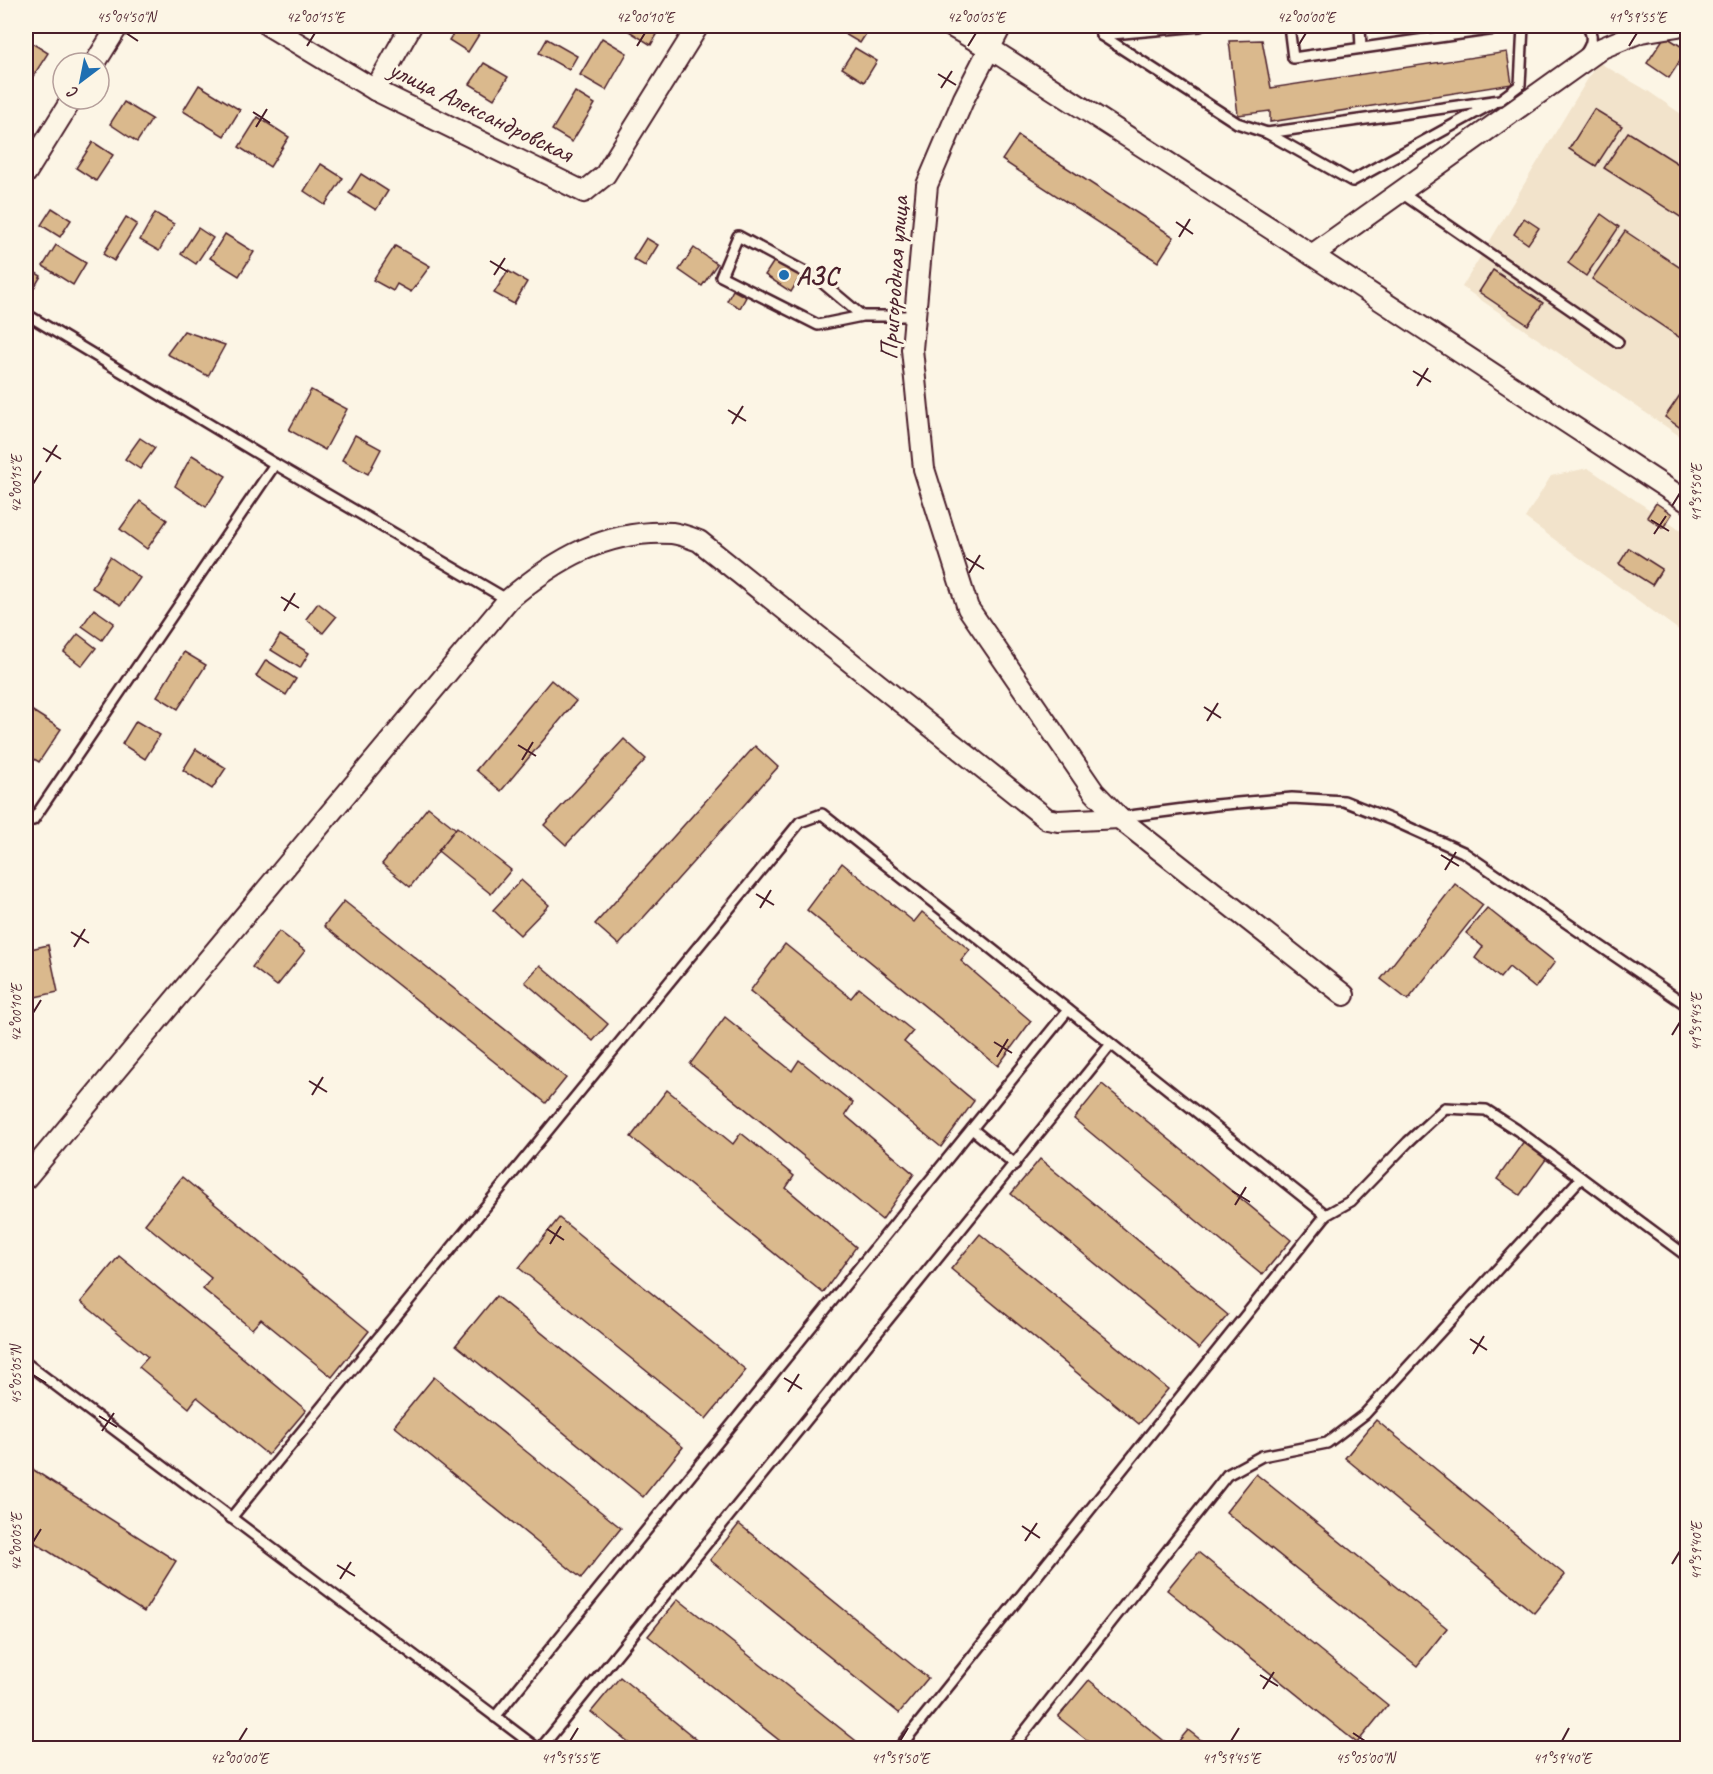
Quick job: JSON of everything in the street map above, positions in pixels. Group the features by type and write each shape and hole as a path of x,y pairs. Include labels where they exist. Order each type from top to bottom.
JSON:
{"street":[{"path":"102,51 118,26"},
{"name":"улица Александровская","path":"269,26 375,90 584,192 605,175 698,26"},
{"path":"375,90 411,26"},
{"path":"951,26 1312,255 1688,502"},
{"name":"Пригородная улица","path":"1001,26 964,98 927,185 912,349 924,469 968,608 1094,792 1119,818 1344,995"},
{"path":"1312,255 1602,48 1641,32 1678,26"},
{"path":"26,173 65,111"},
{"path":"26,1178 508,600 531,580 575,552 626,534 674,533 699,541 1047,819 1119,818"}],"lane":[{"path":"1101,30 1200,26"},
{"path":"1289,26 1293,58 1516,26"},
{"path":"1360,26 1361,48"},
{"path":"1101,30 1237,123 1267,133 1353,181 1500,100 1520,85 1523,26"},
{"path":"1575,68 1590,46 1592,33 1587,26"},
{"path":"1267,133 1500,100"},
{"path":"1400,192 1618,342"},
{"path":"862,316 818,279 738,236 721,276 818,325 862,316 915,316"},
{"path":"26,314 274,464 508,600"},
{"path":"33,820 274,464"},
{"path":"1119,818 1215,805 1292,798 1344,801 1463,852 1688,1006"},
{"path":"231,1518 800,822 822,814 1326,1215"},
{"path":"495,1717 1068,1010"},
{"path":"26,1363 539,1749 1111,1044"},
{"path":"898,1749 1326,1215 1351,1201 1408,1142 1445,1108 1486,1110 1517,1130 1688,1257"},
{"path":"972,1129 1015,1164"},
{"path":"1012,1749 1227,1475 1262,1455 1328,1443 1365,1414 1581,1178"}],"shaded area":[{"path":"1598,62 1648,91 1687,118 1687,441 1462,287"},
{"path":"1588,468 1687,535 1687,636 1525,518 1551,476"}],"building":[{"path":"458,26 483,28 468,52 449,40"},
{"path":"621,26 662,26 651,45"},
{"path":"831,26 866,26 869,29 860,43"},
{"path":"1665,36 1687,50 1669,78 1647,63"},
{"path":"602,38 627,53 606,90 580,75"},
{"path":"547,39 577,56 569,70 539,53"},
{"path":"27,40 48,53 32,78 26,74"},
{"path":"1262,40 1271,88 1507,52 1512,84 1270,122 1270,111 1238,115 1229,41"},
{"path":"855,48 877,61 864,82 842,68"},
{"path":"484,63 508,77 494,99 470,84"},
{"path":"199,85 240,110 224,136 183,111"},
{"path":"575,92 595,104 572,142 552,130"},
{"path":"124,102 152,119 137,142 110,124"},
{"path":"1594,109 1622,126 1596,166 1569,149"},
{"path":"258,117 289,137 270,167 239,147"},
{"path":"1628,132 1688,170 1688,222 1604,168"},
{"path":"1018,136 1174,237 1158,262 1002,160"},
{"path":"93,142 113,155 96,181 76,168"},
{"path":"321,164 343,178 325,205 304,191"},
{"path":"361,174 388,191 376,210 349,193"},
{"path":"52,208 71,220 60,237 41,225"},
{"path":"155,213 174,224 159,251 140,240"},
{"path":"1601,214 1619,227 1586,276 1568,263"},
{"path":"126,217 137,224 114,261 103,254"},
{"path":"1524,218 1539,228 1528,244 1514,234"},
{"path":"198,228 213,238 196,264 181,254"},
{"path":"1625,231 1688,273 1688,343 1592,279"},
{"path":"225,234 254,252 239,276 210,258"},
{"path":"646,238 658,245 645,266 633,259"},
{"path":"56,245 86,263 73,285 43,266"},
{"path":"395,246 430,266 411,292 397,284 393,291 373,280"},
{"path":"694,248 717,264 702,286 679,270"},
{"name":"АЗС","path":"776,258 802,274 791,292 765,275"},
{"path":"26,267 41,276 28,298 26,296"},
{"path":"1493,270 1543,303 1528,325 1479,292"},
{"path":"508,271 527,282 514,304 494,293"},
{"path":"733,290 746,297 740,308 727,301"},
{"path":"184,331 225,345 208,376 167,354"},
{"path":"311,390 347,409 325,450 289,430"},
{"path":"1682,392 1688,396 1688,433 1665,417"},
{"path":"355,435 381,449 368,474 342,460"},
{"path":"140,438 155,448 140,469 125,459"},
{"path":"192,455 226,476 206,507 175,486"},
{"path":"140,501 167,520 147,549 120,529"},
{"path":"1656,503 1672,514 1663,528 1647,517"},
{"path":"1629,548 1662,569 1652,585 1619,564"},
{"path":"110,557 140,578 121,605 92,588"},
{"path":"318,603 336,617 323,633 306,619"},
{"path":"94,609 114,623 102,640 82,626"},
{"path":"78,634 96,648 82,666 64,652"},
{"path":"280,635 309,653 300,668 271,650"},
{"path":"184,652 206,665 178,709 157,696"},
{"path":"266,660 296,679 286,695 256,676"},
{"path":"551,680 576,701 501,791 476,770"},
{"path":"31,710 61,729 39,762 26,754 26,718"},
{"path":"136,721 160,735 145,759 122,744"},
{"path":"624,739 646,759 566,845 544,825"},
{"path":"755,746 778,767 619,945 595,924"},
{"path":"196,749 226,768 212,789 183,770"},
{"path":"428,807 456,829 410,887 382,864"},
{"path":"457,827 511,870 491,894 438,851"},
{"path":"842,863 914,922 922,912 970,950 961,961 1031,1021 998,1066 807,910"},
{"path":"521,880 549,905 520,935 493,910"},
{"path":"1455,884 1483,905 1408,1000 1381,979"},
{"path":"344,901 566,1078 546,1103 324,926"},
{"path":"1487,908 1555,962 1535,988 1509,967 1500,978 1475,958 1483,947 1466,933"},
{"path":"279,931 305,951 277,986 252,967"},
{"path":"785,944 851,998 859,988 913,1031 904,1042 974,1101 941,1147 750,991"},
{"path":"48,945 58,992 26,999 26,981 32,978 26,950"},
{"path":"540,965 608,1024 593,1041 525,982"},
{"path":"725,1017 792,1071 799,1060 853,1103 845,1115 914,1174 882,1220 690,1064"},
{"path":"1102,1084 1291,1240 1262,1275 1074,1119"},
{"path":"667,1090 733,1144 741,1133 794,1176 786,1188 856,1247 823,1293 631,1137"},
{"path":"1524,1141 1547,1158 1520,1195 1497,1179"},
{"path":"1040,1159 1228,1315 1199,1349 1011,1194"},
{"path":"182,1177 369,1331 332,1377 261,1319 252,1329 203,1289 211,1278 145,1224"},
{"path":"559,1218 746,1370 706,1419 519,1268"},
{"path":"980,1234 1168,1389 1139,1424 951,1269"},
{"path":"119,1256 306,1410 268,1455 197,1397 189,1408 139,1367 148,1357 81,1302"},
{"path":"496,1296 683,1447 643,1497 456,1345"},
{"path":"434,1377 621,1528 581,1578 394,1426"},
{"path":"1376,1420 1565,1575 1534,1613 1345,1458"},
{"path":"26,1465 176,1561 144,1612 26,1537"},
{"path":"1256,1474 1447,1628 1417,1666 1226,1512"},
{"path":"739,1524 928,1678 899,1713 710,1560"},
{"path":"1198,1552 1388,1705 1357,1743 1167,1590"},
{"path":"678,1599 865,1748 789,1748 648,1636"},
{"path":"620,1677 707,1748 636,1748 591,1712"},
{"path":"1089,1680 1173,1748 1097,1748 1058,1717"},
{"path":"1188,1730 1211,1748 1173,1748"}],"place":[{"name":"АЗС","path":"784,275"}]}
